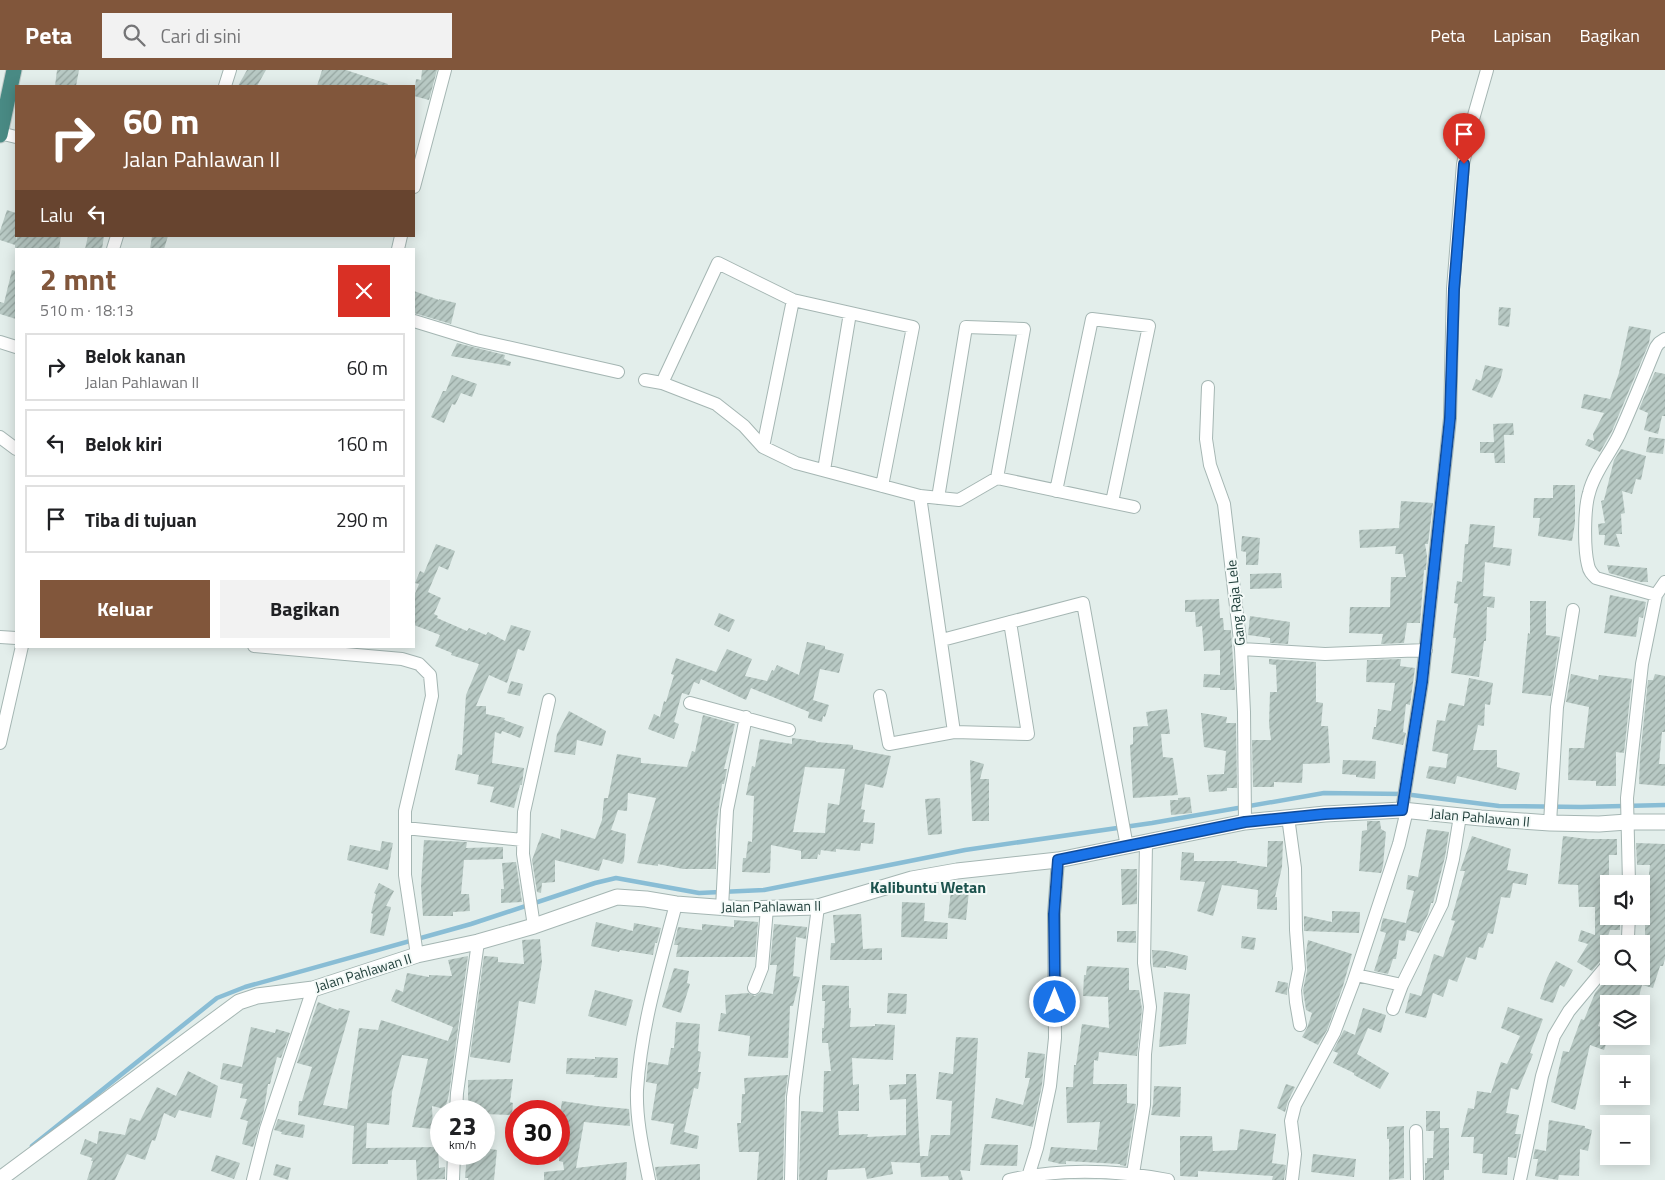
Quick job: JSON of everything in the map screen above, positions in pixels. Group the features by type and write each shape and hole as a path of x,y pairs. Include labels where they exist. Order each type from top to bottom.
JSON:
{"highway":[{"path":"0,134 14,70"}],"street":[{"path":"225,85 230,70"},
{"path":"415,183 445,70"},
{"path":"1292,1180 1295,1154 1291,1121 1295,1105 1334,1032 1356,975 1400,844 1406,787 1426,650 1450,418 1454,289 1464,164 1473,119 1487,70"},
{"path":"0,134 15,137"},
{"path":"662,383 718,263 793,300 912,327 882,486"},
{"path":"764,447 793,300"},
{"path":"824,470 850,313"},
{"path":"1056,490 1092,319 1149,326 1112,502"},
{"path":"415,321 476,340 618,372"},
{"path":"938,498 966,327 1024,329 997,478"},
{"path":"1656,595 1596,578 1591,573 1588,566 1586,512 1587,500 1593,481 1618,435 1658,343 1665,339"},
{"path":"0,342 15,347"},
{"path":"645,380 662,383 716,404 744,426 764,447 796,463 920,496 959,500 997,478 1134,507"},
{"name":"Gang Raja Lele","path":"1208,387 1206,439 1210,466 1224,504 1241,649 1244,712 1244,821"},
{"path":"0,437 15,447"},
{"path":"920,496 954,732"},
{"path":"1628,875 1627,798 1642,664 1656,595 1665,582"},
{"path":"942,640 1083,603 1127,847"},
{"path":"1550,819 1556,707 1573,610"},
{"path":"880,696 889,744 954,732 1028,734 1010,622"},
{"path":"0,637 15,638"},
{"path":"0,744 22,648"},
{"path":"302,648 402,659 419,664 430,675 432,696 405,811 405,875 417,953"},
{"path":"1241,649 1325,654 1426,650"},
{"path":"533,921 523,854 524,812 549,700"},
{"path":"690,703 789,730"},
{"path":"722,903 727,810 746,717"},
{"name":"Jalan Pahlawan II","path":"0,1179 239,1002 257,996 313,989 417,953 478,942 533,921 617,897 676,904 722,903 767,908 818,908 912,879 957,871 1058,860 1244,821 1404,807 1460,816 1550,819 1599,824 1627,818 1665,822"},
{"path":"1288,816 1295,868 1299,968 1296,996 1300,1025"},
{"path":"1393,1009 1402,985 1442,904 1460,816"},
{"path":"405,828 523,840"},
{"path":"1133,1177 1144,1105 1145,1054 1150,1007 1144,963 1146,843"},
{"path":"1028,1178 1037,1148 1050,1086 1055,1038 1054,914 1058,860"},
{"path":"649,1180 639,1134 637,1091 644,1030 676,904"},
{"path":"754,988 762,968 767,908"},
{"path":"791,1180 793,1097 818,908"},
{"path":"457,1100 478,942"},
{"path":"1520,1180 1542,1076 1554,1036 1569,1011 1600,974"},
{"path":"1356,975 1402,985"},
{"path":"253,1180 266,1129 313,989"},
{"path":"1416,1131 1417,1180"},
{"path":"453,1180 454,1165"},
{"path":"1009,1180 1085,1172 1168,1180"}],"building":[{"path":"57,70 79,70 76,85 55,85"},
{"path":"247,70 266,70 258,85 239,85"},
{"path":"322,70 346,70 388,84 388,85 317,85"},
{"path":"422,70 437,70 429,100 415,96 416,79 421,80"},
{"path":"7,210 15,213 16,241 17,237 61,237 59,248 15,248 15,245 0,240 0,231"},
{"path":"88,237 104,237 102,248 85,248"},
{"path":"152,237 168,237 164,248 150,248"},
{"path":"12,270 15,271 15,319 0,314 0,302 4,303"},
{"path":"415,291 439,300 456,303 451,324 415,313"},
{"path":"1499,307 1511,308 1509,327 1498,325"},
{"path":"1629,326 1651,330 1649,343 1612,431 1600,452 1585,445 1588,439 1594,441 1593,434 1604,413 1581,408 1584,394 1610,399 1619,373"},
{"path":"457,343 505,355 504,359 511,362 510,366 451,356"},
{"path":"1485,365 1503,369 1492,398 1472,390 1476,379 1481,381"},
{"path":"1655,372 1665,374 1665,416 1662,416 1658,434 1644,430 1648,413 1639,409"},
{"path":"452,375 477,384 472,397 461,393 455,405 452,404 444,423 431,417 443,391 446,391"},
{"path":"1513,423 1514,435 1504,435 1505,463 1495,463 1494,453 1480,453 1480,442 1494,442 1493,424"},
{"path":"1649,437 1665,439 1663,454 1646,452"},
{"path":"1621,449 1646,456 1641,480 1636,479 1632,494 1622,491 1625,513 1621,514 1622,534 1616,534 1620,547 1604,545 1605,535 1599,535 1598,524 1605,523 1601,501 1604,500 1614,460"},
{"path":"1553,485 1575,485 1575,523 1572,541 1538,536 1540,518 1533,518 1534,498 1553,498"},
{"path":"1401,501 1433,503 1428,544 1425,544 1427,556 1426,570 1424,570 1420,623 1407,623 1404,643 1381,644 1383,634 1349,633 1350,607 1390,607 1391,577 1406,577 1403,554 1395,554 1396,546 1360,548 1359,530 1399,528"},
{"path":"1470,524 1495,526 1493,547 1512,549 1510,566 1485,562 1483,596 1495,597 1494,608 1487,607 1486,641 1484,641 1479,677 1451,673 1456,638 1453,638 1458,604 1454,603 1457,581 1462,582 1465,544 1468,544"},
{"path":"1242,536 1260,538 1258,565 1246,565 1246,552 1241,551"},
{"path":"436,544 455,551 448,570 439,566 428,592 441,598 434,614 438,616 437,618 467,631 469,628 486,635 488,632 505,641 511,625 531,631 524,651 518,649 507,683 489,675 476,706 486,706 486,714 505,718 504,720 524,727 520,738 502,731 501,734 495,732 492,763 524,768 522,785 520,785 514,808 490,802 494,787 477,784 479,775 455,770 458,754 462,755 466,695 479,664 451,655 452,653 435,646 440,635 415,625 415,594 419,584 415,583 420,571 424,573"},
{"path":"1607,565 1647,568 1648,582 1641,582 1609,573"},
{"path":"1281,573 1282,588 1250,589 1250,574"},
{"path":"1610,595 1646,602 1643,618 1639,617 1636,637 1604,633"},
{"path":"1219,599 1220,618 1223,618 1224,630 1231,630 1235,690 1203,687 1204,674 1220,675 1220,650 1204,651 1202,626 1196,627 1195,612 1185,612 1185,600"},
{"path":"1530,601 1546,601 1546,635 1560,637 1551,696 1522,693 1528,633 1530,634"},
{"path":"719,613 735,620 729,632 714,625"},
{"path":"1250,616 1290,622 1288,644 1270,643 1270,638 1248,635"},
{"path":"807,642 825,646 825,649 844,654 839,673 820,669 813,700 829,705 822,722 808,718 809,712 751,688 746,700 701,679 699,684 694,682 689,695 682,693 674,722 679,724 674,739 648,729 654,714 660,717 664,701 666,702 674,675 671,674 676,658 716,672 727,649 752,659 745,676 767,681 772,670 774,671 777,665 799,675"},
{"path":"1269,659 1316,662 1316,702 1323,703 1321,726 1328,726 1330,763 1303,764 1302,783 1274,782 1274,787 1253,787 1252,740 1271,740 1269,724 1270,692 1277,692 1276,665 1269,664"},
{"path":"1401,659 1400,666 1415,668 1410,705 1406,704 1403,732 1406,733 1403,745 1372,739 1374,727 1376,727 1378,709 1391,711 1395,683 1366,682 1367,660"},
{"path":"1571,674 1598,680 1599,675 1632,679 1624,753 1616,752 1616,786 1596,786 1596,781 1568,780 1569,748 1584,748 1589,707 1566,702"},
{"path":"1655,674 1665,676 1665,732 1662,732 1659,764 1665,764 1665,786 1639,784 1648,680 1653,680"},
{"path":"1469,678 1493,683 1490,705 1485,704 1484,726 1478,725 1473,750 1497,750 1497,767 1520,773 1516,790 1457,776 1455,784 1426,778 1429,766 1446,768 1448,754 1432,751 1437,720 1445,721 1449,703 1464,706"},
{"path":"511,681 523,684 520,696 507,693"},
{"path":"1167,709 1170,734 1161,734 1163,757 1173,758 1178,795 1133,798 1130,745 1133,744 1133,727 1148,726 1146,712"},
{"path":"569,711 606,731 602,746 577,740 575,755 554,752 557,734"},
{"path":"1201,713 1227,717 1226,723 1236,723 1237,788 1227,788 1227,791 1209,792 1207,775 1224,774 1226,751 1204,747"},
{"path":"703,715 735,724 724,769 727,769 724,784 722,784 716,829 716,869 683,869 658,864 658,866 637,863 656,798 628,793 627,811 618,810 611,830 626,834 624,861 622,864 603,859 599,871 555,860 555,882 542,883 541,893 537,892 532,860 542,833 560,839 561,829 595,839 602,820 604,798 608,798 617,754 641,758 641,763 687,767 692,751 695,752"},
{"path":"792,738 853,745 853,749 891,756 883,788 865,784 861,809 865,810 863,822 875,823 873,844 861,843 860,851 836,849 836,852 821,850 817,859 801,859 801,851 771,845 770,873 742,872 743,858 746,858 748,841 752,842 754,796 746,795 752,766 755,767 760,739 792,744","holes":["805,767 845,769 839,805 828,803 825,833 793,832"]},
{"path":"970,760 984,764 980,779 989,779 989,821 972,821"},
{"path":"1343,760 1376,761 1375,779 1342,774"},
{"path":"1190,797 1192,813 1171,815 1170,800"},
{"path":"940,798 942,834 928,835 925,799"},
{"path":"1367,821 1380,821 1381,829 1386,832 1381,873 1359,871 1362,831 1367,830"},
{"path":"1427,829 1449,832 1445,857 1433,903 1431,903 1419,933 1407,930 1405,941 1399,940 1396,959 1393,959 1388,974 1374,971 1386,933 1380,931 1383,918 1406,923 1414,891 1406,889 1408,875 1418,877"},
{"path":"1472,836 1511,849 1507,870 1528,874 1526,885 1513,883 1510,898 1501,897 1493,934 1488,933 1483,948 1479,947 1476,960 1466,957 1457,982 1449,979 1443,997 1433,993 1426,1018 1405,1013 1410,993 1421,996 1434,954 1443,957 1455,921 1451,920 1465,871 1460,871"},
{"path":"1563,836 1588,839 1617,839 1617,855 1609,855 1609,875 1600,875 1600,925 1620,925 1620,930 1610,930 1608,935 1600,935 1600,961 1592,971 1577,962 1588,944 1578,941 1581,930 1595,935 1595,907 1579,907 1578,885 1558,884"},
{"path":"424,840 467,842 466,848 503,847 503,859 464,860 461,894 469,894 470,911 453,912 453,916 423,916 421,886"},
{"path":"382,841 393,843 388,870 347,860 350,845 380,851"},
{"path":"1268,841 1283,841 1282,867 1275,897 1277,897 1277,910 1257,909 1258,890 1222,885 1213,916 1197,911 1205,882 1180,880 1182,852 1194,853 1194,861 1237,861 1237,863 1267,867"},
{"path":"1636,843 1665,844 1665,959 1663,966 1660,966 1653,988 1642,985 1650,985 1650,935 1645,935 1645,925 1650,925 1650,865 1637,865"},
{"path":"516,862 522,902 501,903 501,889 504,889 502,863"},
{"path":"1121,869 1137,869 1137,904 1122,905"},
{"path":"379,883 394,891 386,906 391,907 384,936 370,933 373,914 371,913 376,894 374,893"},
{"path":"951,890 969,891 966,920 948,918"},
{"path":"902,902 925,903 924,921 948,923 947,939 901,937"},
{"path":"1332,911 1360,912 1359,933 1304,931 1304,916 1332,922"},
{"path":"861,914 863,949 882,948 882,960 830,960 831,943 835,943 833,915"},
{"path":"734,920 758,922 755,957 676,957 678,945 674,945 678,927 702,930 702,924 734,927"},
{"path":"596,922 633,931 634,923 661,928 653,955 620,950 619,952 591,946"},
{"path":"774,924 807,927 806,939 796,937 793,976 800,977 793,1006 790,1006 788,1058 748,1056 750,1036 718,1031 721,1013 726,1014 725,995 748,993 755,996 761,992 773,994 777,965 770,965"},
{"path":"1117,931 1136,931 1136,943 1117,942"},
{"path":"1242,936 1256,938 1254,950 1241,948"},
{"path":"540,939 542,962 535,1004 519,1001 510,1063 470,1057 484,956 498,957 498,962 524,964 522,940"},
{"path":"1308,940 1352,954 1327,1030 1318,1045 1302,1037 1312,1013 1306,1010 1303,990 1307,971 1306,952"},
{"path":"1152,950 1188,956 1186,970 1166,966 1166,968 1153,967"},
{"path":"468,956 447,1100 430,1100 430,1129 412,1127 428,1059 402,1055 392,1092 389,1125 367,1123 366,1148 430,1147 430,1165 439,1165 439,1168 445,1167 445,1179 417,1180 416,1160 388,1160 388,1164 352,1164 354,1126 298,1115 299,1101 302,1101 312,1067 297,1063 318,1002 338,1010 339,1008 350,1011 323,1105 347,1109 359,1028 378,1030 381,1020 448,1041 453,1027 391,1001 396,989 403,992 407,973 429,977 429,975 452,976 448,960"},
{"path":"1556,961 1573,970 1564,987 1560,985 1553,1003 1540,999 1547,978"},
{"path":"1087,966 1129,968 1129,990 1139,990 1142,1009 1137,1056 1099,1052 1098,1061 1094,1060 1093,1084 1127,1084 1127,1103 1136,1104 1126,1166 1066,1161 1066,1164 1061,1164 1048,1161 1051,1147 1097,1150 1100,1122 1067,1123 1066,1087 1073,1087 1074,1065 1076,1065 1082,1024 1109,1028 1108,997 1083,996 1084,975 1086,975"},
{"path":"674,968 689,971 687,983 690,984 681,1013 662,1007"},
{"path":"1278,981 1288,983 1287,995 1275,992"},
{"path":"822,985 849,986 850,1027 875,1026 875,1024 895,1025 893,1060 852,1058 853,1085 859,1084 859,1111 838,1111 839,1135 868,1134 867,1137 906,1135 906,1099 890,1100 889,1085 906,1084 906,1074 916,1074 920,1156 928,1156 931,1135 950,1135 952,1101 936,1099 939,1072 953,1074 956,1037 978,1038 970,1171 960,1170 963,1180 949,1180 948,1176 921,1177 920,1163 891,1162 893,1174 867,1179 865,1168 828,1170 827,1180 799,1180 801,1111 823,1112 824,1071 831,1071 828,1043 822,1043 825,1001 822,1001"},
{"path":"1602,985 1642,985 1639,995 1600,995 1600,1021 1598,1026 1600,1027 1600,1045 1606,1045 1604,1050 1590,1045 1575,1110 1551,1102 1563,1051 1569,1052 1581,1019 1584,1020 1595,993"},
{"path":"595,990 633,1000 626,1026 588,1016"},
{"path":"1164,992 1190,994 1186,1044 1159,1047"},
{"path":"888,993 907,994 906,1014 887,1013"},
{"path":"1508,1007 1543,1019 1530,1053 1533,1054 1518,1090 1511,1088 1506,1113 1519,1115 1515,1134 1521,1134 1516,1158 1508,1157 1507,1175 1482,1173 1483,1154 1473,1153 1474,1137 1461,1137 1468,1108 1474,1109 1477,1091 1491,1093 1501,1062 1507,1064 1520,1036 1501,1028"},
{"path":"1363,1008 1386,1015 1381,1033 1368,1028 1357,1054 1389,1073 1380,1089 1333,1063 1338,1053 1333,1051 1344,1030 1355,1035"},
{"path":"676,1022 700,1024 698,1051 701,1052 698,1072 701,1072 698,1089 694,1088 684,1132 699,1136 697,1149 670,1144 674,1124 651,1120 657,1084 646,1082 648,1062 668,1065 671,1048 674,1048"},
{"path":"251,1027 275,1033 276,1029 290,1033 281,1058 277,1057 270,1084 268,1084 264,1110 253,1147 242,1144 248,1121 240,1119 247,1099 240,1098 243,1084 220,1079 223,1063 242,1067"},
{"path":"1028,1052 1045,1054 1042,1085 1033,1127 991,1118 996,1098 1023,1105 1030,1078 1025,1078"},
{"path":"595,1057 618,1058 617,1078 566,1074 567,1058 595,1059"},
{"path":"188,1071 218,1086 211,1118 179,1110 175,1118 164,1113 155,1141 152,1140 145,1160 127,1154 115,1180 87,1180 93,1161 91,1161 92,1158 80,1154 85,1139 97,1144 99,1131 125,1135 130,1118 140,1121 157,1087 176,1096"},
{"path":"788,1075 785,1097 783,1180 757,1180 759,1152 739,1152 737,1123 741,1123 742,1094 745,1094 744,1078"},
{"path":"513,1079 510,1100 505,1100 505,1115 495,1114 495,1100 468,1100 468,1080"},
{"path":"1286,1084 1295,1087 1285,1112 1277,1108"},
{"path":"1154,1086 1181,1087 1180,1117 1151,1115"},
{"path":"570,1102 629,1109 630,1126 584,1122 576,1168 627,1162 626,1180 544,1180 544,1172 564,1170 563,1165 570,1165"},
{"path":"1426,1111 1440,1111 1440,1128 1449,1128 1449,1170 1444,1170 1444,1180 1425,1180 1425,1163 1427,1163 1427,1158 1433,1158 1434,1131 1426,1131"},
{"path":"278,1119 305,1125 303,1138 281,1134 282,1132 274,1130"},
{"path":"1549,1120 1585,1126 1585,1128 1592,1130 1588,1151 1580,1149 1579,1176 1559,1175 1558,1180 1535,1176 1538,1159 1533,1159 1535,1149 1546,1151"},
{"path":"1404,1126 1404,1178 1389,1180 1389,1139 1387,1139 1387,1127"},
{"path":"1240,1129 1276,1134 1272,1163 1286,1165 1284,1180 1272,1180 1273,1176 1198,1171 1198,1177 1180,1176 1180,1136 1212,1136 1213,1151 1237,1150"},
{"path":"985,1144 1018,1145 1017,1166 980,1165"},
{"path":"495,1150 497,1150 494,1180 468,1180 468,1178 465,1178 466,1165 495,1165"},
{"path":"1313,1154 1356,1159 1354,1177 1311,1172"},
{"path":"216,1155 240,1163 234,1179 211,1171"},
{"path":"276,1164 291,1168 288,1180 273,1175"},
{"path":"700,1164 700,1180 657,1180 655,1167"}],"waterway":[{"path":"32,1146 217,998 245,987 471,924 595,883 616,878 699,893 764,890 965,850 1152,823 1324,793 1404,794 1499,806 1665,805"}],"district":[{"name":"Kalibuntu Wetan","path":"928,887"}],"route":[{"path":"1055,1002 1054,914 1058,860 1245,822 1288,816 1402,810 1422,682 1450,418 1454,289 1464,164"}]}
